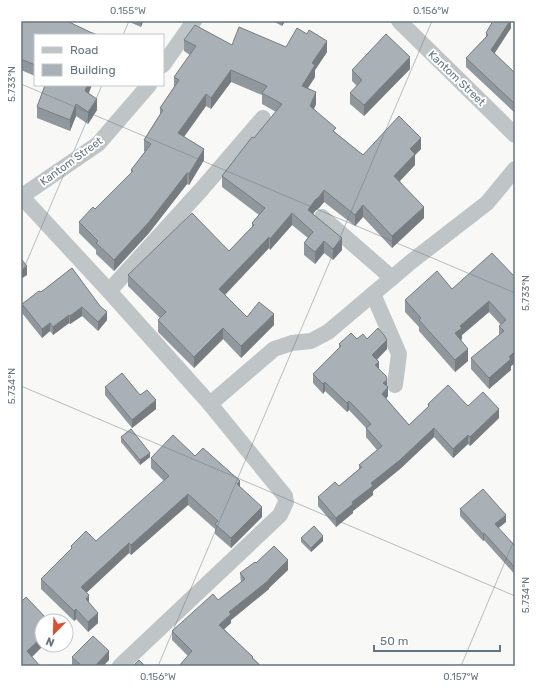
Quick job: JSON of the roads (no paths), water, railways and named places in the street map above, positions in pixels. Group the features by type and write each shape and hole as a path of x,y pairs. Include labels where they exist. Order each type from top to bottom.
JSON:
{"street":[{"path":"164,64 194,21"},
{"name":"Kantom Street","path":"398,21 515,135"},
{"name":"Kantom Street","path":"21,196 98,144 148,86"},
{"path":"109,291 201,190 263,118"},
{"path":"210,404 274,349 292,342 310,340 328,332 392,278 487,203 515,169"},
{"path":"21,196 109,291 210,404 285,496 286,502 280,516 120,666"},
{"path":"322,217 392,278"},
{"path":"373,294 399,354 395,386"}]}
